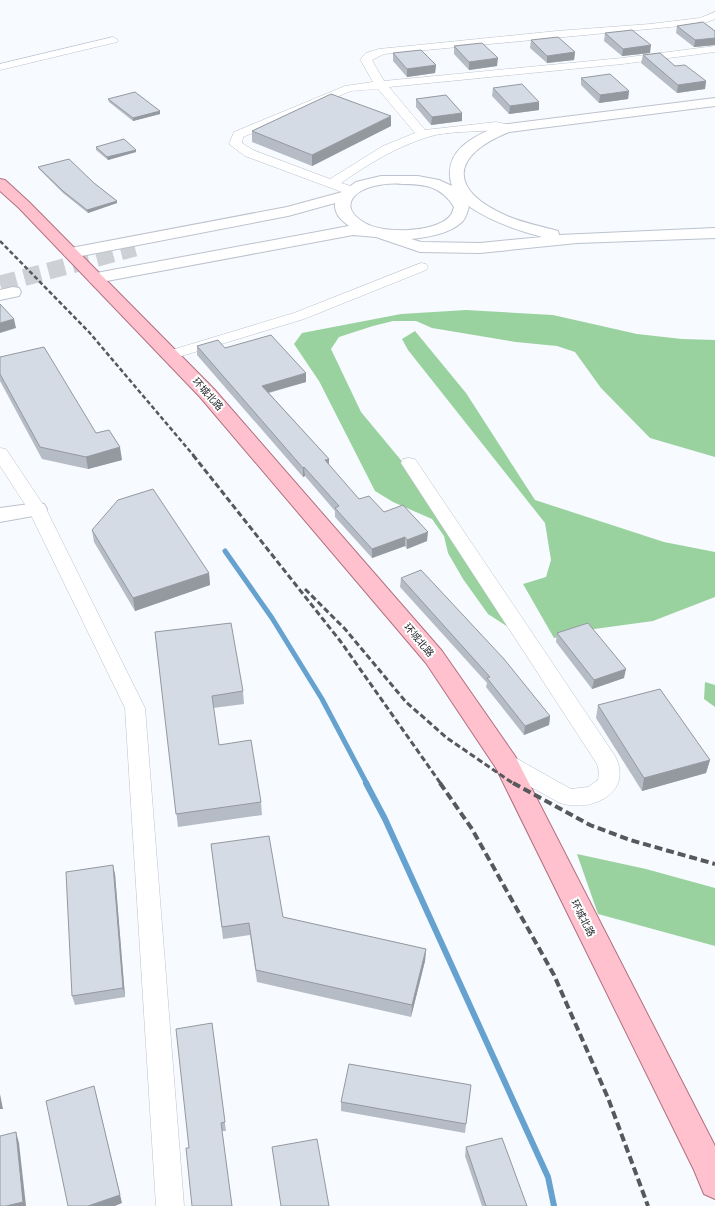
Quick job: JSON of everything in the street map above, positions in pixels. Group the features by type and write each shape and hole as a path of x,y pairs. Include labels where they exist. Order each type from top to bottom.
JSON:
{"main road":[{"name":"环城北路","path":"0,183 24,205 96,278 207,393 434,657 506,763 707,1163 715,1184"}],"street":[{"path":"423,134 380,84 366,60 370,55 378,52 702,21 715,15"},
{"path":"0,67 113,40"},
{"path":"347,197 332,183 248,153 235,144 238,135 350,88 622,61 715,49"},
{"path":"336,94 350,100"},
{"path":"467,196 460,186 456,173 456,167 462,155 479,140 506,128 715,102"},
{"path":"398,122 423,134"},
{"path":"332,183 359,165 389,148 423,134 496,126 506,128"},
{"path":"577,238 520,226 491,214 467,196 440,186 418,180 394,179 366,184 322,214 136,253 338,224 361,227 420,247 480,248 577,238 715,233"},
{"path":"440,186 458,198 461,208 460,213"},
{"path":"96,278 353,230 405,235 430,232 447,226 457,218 467,196"},
{"path":"71,253 288,211 347,197"},
{"path":"347,197 344,214 348,219 361,227"},
{"path":"170,354 299,316 421,267"},
{"path":"0,453 37,509 135,708 170,1206"},
{"path":"409,463 607,762 610,775 608,781 600,792 585,797 568,797 506,763"},
{"path":"0,515 37,509"}],"green space":[{"path":"466,310 553,315 637,334 682,339 715,340 715,457 650,438 601,388 575,352 557,346 516,342 432,328 416,321 393,321 339,337 331,349 361,412 405,465 508,619 508,627 488,614 463,579 448,553 444,536 432,519 393,502 375,491 319,381 294,344 302,333 401,314"},
{"path":"415,331 466,393 535,500 664,542 715,552 715,597 653,621 587,630 554,638 523,584 546,577 551,560 545,523 408,350 402,339"},
{"path":"705,682 715,685 715,707 704,699"},
{"path":"577,854 646,869 715,888 715,946 598,914"}],"building":[{"path":"703,22 715,31 715,38 695,40 677,26"},
{"path":"632,30 651,45 623,49 605,33"},
{"path":"558,37 575,52 547,56 531,40"},
{"path":"482,43 498,58 469,62 454,46"},
{"path":"421,50 436,65 407,69 393,53"},
{"path":"660,53 675,66 685,65 706,81 678,85 643,55"},
{"path":"610,74 629,91 600,95 581,78"},
{"path":"522,84 539,102 510,106 493,88"},
{"path":"135,92 160,111 133,118 108,99"},
{"path":"331,94 391,116 312,155 252,131"},
{"path":"446,95 462,113 432,117 416,99"},
{"path":"124,139 136,150 107,157 96,147"},
{"path":"69,159 94,183 117,201 87,210 63,191 38,167"},
{"path":"0,304 14,319 0,323"},
{"path":"271,335 306,373 262,386 329,459 325,460 359,499 369,496 384,512 403,505 428,532 407,540 405,537 372,549 335,508 339,506 304,467 303,468 197,346 218,340 225,348"},
{"path":"44,347 96,433 109,430 120,447 86,457 40,447 0,374 0,357"},
{"path":"153,489 209,573 133,598 92,530 118,500"},
{"path":"421,570 504,659 550,716 525,726 487,678 490,677 401,578"},
{"path":"231,623 243,691 212,696 219,745 251,740 261,802 176,814 155,632"},
{"path":"588,623 626,669 594,680 557,633"},
{"path":"660,689 710,760 644,778 598,705"},
{"path":"269,836 283,917 426,949 412,1005 256,970 249,923 222,927 211,844"},
{"path":"113,865 123,988 72,996 66,872"},
{"path":"212,1023 225,1122 221,1123 232,1206 192,1206 186,1148 189,1148 176,1029"},
{"path":"349,1064 471,1085 466,1124 341,1102"},
{"path":"94,1086 120,1195 88,1206 68,1206 46,1101"},
{"path":"16,1132 23,1202 0,1206 0,1136"},
{"path":"502,1138 527,1206 486,1206 466,1147"},
{"path":"317,1139 329,1206 281,1206 272,1147"}],"waterway":[{"path":"225,551 272,618 322,699 367,784"},
{"path":"366,783 385,819 548,1177 554,1206"}],"tunnel":[{"path":"0,284 135,248"}],"railway":[{"path":"0,241 89,332 194,456"},
{"path":"193,455 341,642 441,784"},
{"path":"305,589 345,629 406,702 447,738 514,784"},
{"path":"440,783 472,829 554,975 608,1098 648,1206"},
{"path":"513,783 590,825 630,840 715,864"}]}
